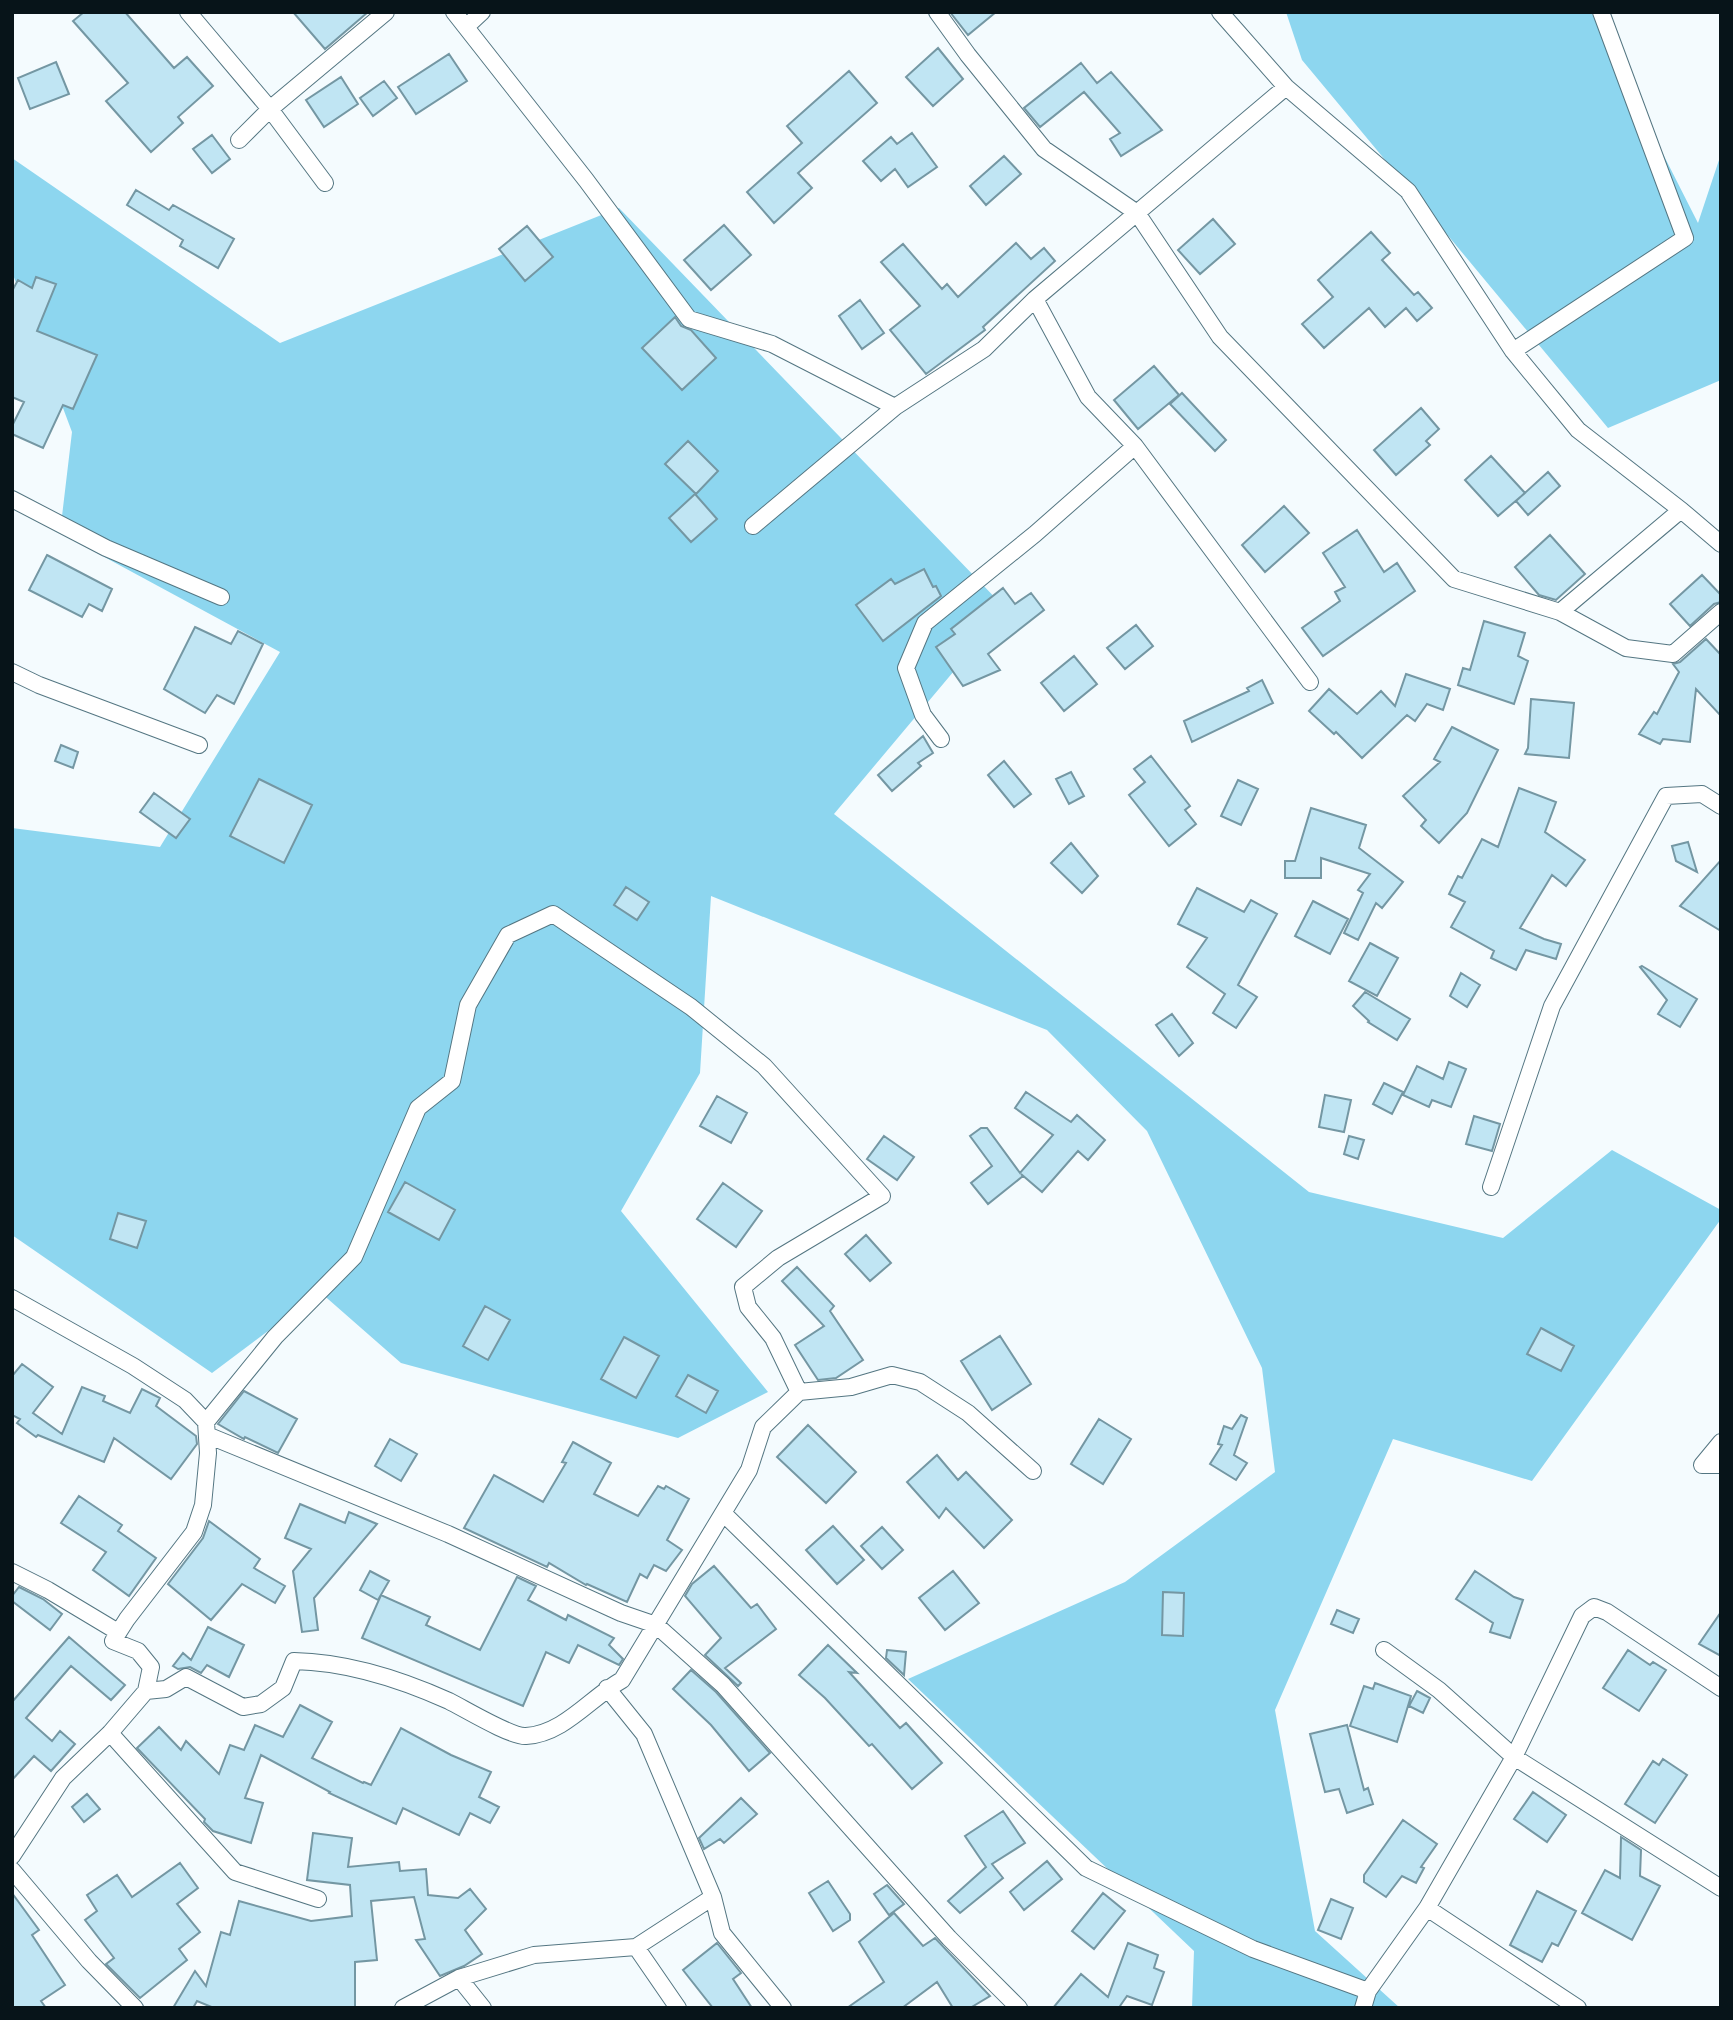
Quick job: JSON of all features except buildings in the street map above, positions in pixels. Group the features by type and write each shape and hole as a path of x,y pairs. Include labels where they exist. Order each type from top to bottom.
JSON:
{"street":[{"path":"188,12 270,109 325,183"},
{"path":"239,141 270,109 386,12"},
{"path":"454,12 586,180 689,319 772,344 895,407"},
{"path":"467,26 482,12"},
{"path":"937,12 1044,149 1137,213 1220,337 1454,579 1560,612 1626,648 1673,654 1721,612"},
{"path":"1220,12 1286,87 1408,191 1513,351 1578,430 1721,544"},
{"path":"1513,351 1685,238 1601,12"},
{"path":"753,526 895,407 984,349 1035,299 1286,87"},
{"path":"1035,299 1088,397 1135,446 1310,682"},
{"path":"941,739 923,715 906,668 925,623 1035,534 1135,446"},
{"path":"12,499 106,548 220,597"},
{"path":"1560,612 1681,510"},
{"path":"12,672 39,685 199,745"},
{"path":"1491,1187 1552,1006 1666,796 1702,794 1721,806"},
{"path":"12,1856 63,1778 110,1733 146,1691 151,1667 138,1651 113,1641 194,1532 203,1506 208,1453 206,1429 275,1337 354,1257 418,1108 452,1081 468,1005 508,936 553,914 691,1007 764,1066 882,1196 778,1258 743,1287 748,1307 773,1338 799,1392"},
{"path":"12,1298 133,1366 185,1400 206,1429 621,1613 656,1625 723,1685 949,1938 1019,2008"},
{"path":"146,1691 166,1689 186,1677 243,1707 261,1704 283,1688 294,1661 320,1661 384,1675 525,1737 558,1727 607,1688 622,1680 749,1470 763,1427 799,1392 851,1387 892,1375 920,1382 968,1413 1033,1471"},
{"path":"1721,1442 1702,1465 1721,1465"},
{"path":"723,1513 1086,1868 1253,1949 1368,1991"},
{"path":"12,1572 118,1632"},
{"path":"1363,2008 1368,1991 1427,1908 1514,1757 1582,1616 1594,1607 1607,1612 1721,1688"},
{"path":"1384,1650 1439,1690 1514,1757 1721,1888"},
{"path":"607,1688 644,1734 713,1897 722,1933 783,2008"},
{"path":"110,1733 235,1871 318,1899"},
{"path":"12,1870 89,1961 135,2008"},
{"path":"403,2008 459,1978 534,1955 636,1947 713,1897"},
{"path":"1427,1908 1578,2008"},
{"path":"636,1947 678,2008"},
{"path":"459,1978 483,2008"}],"shaded area":[{"path":"1286,12 1591,12 1698,223 1721,154 1721,380 1608,428 1302,60"},
{"path":"12,158 280,343 619,208 1006,609 834,814 1309,1192 1503,1238 1612,1150 1721,1210 1721,1219 1532,1481 1393,1439 1275,1710 1315,1931 1400,2008 1192,2008 1194,1951 908,1679 1125,1582 1275,1472 1262,1368 1147,1131 1047,1030 711,896 700,1073 621,1211 768,1392 678,1438 401,1363 320,1292 212,1373 12,1235 12,828 160,847 280,652 60,533 72,432 12,272"}]}
